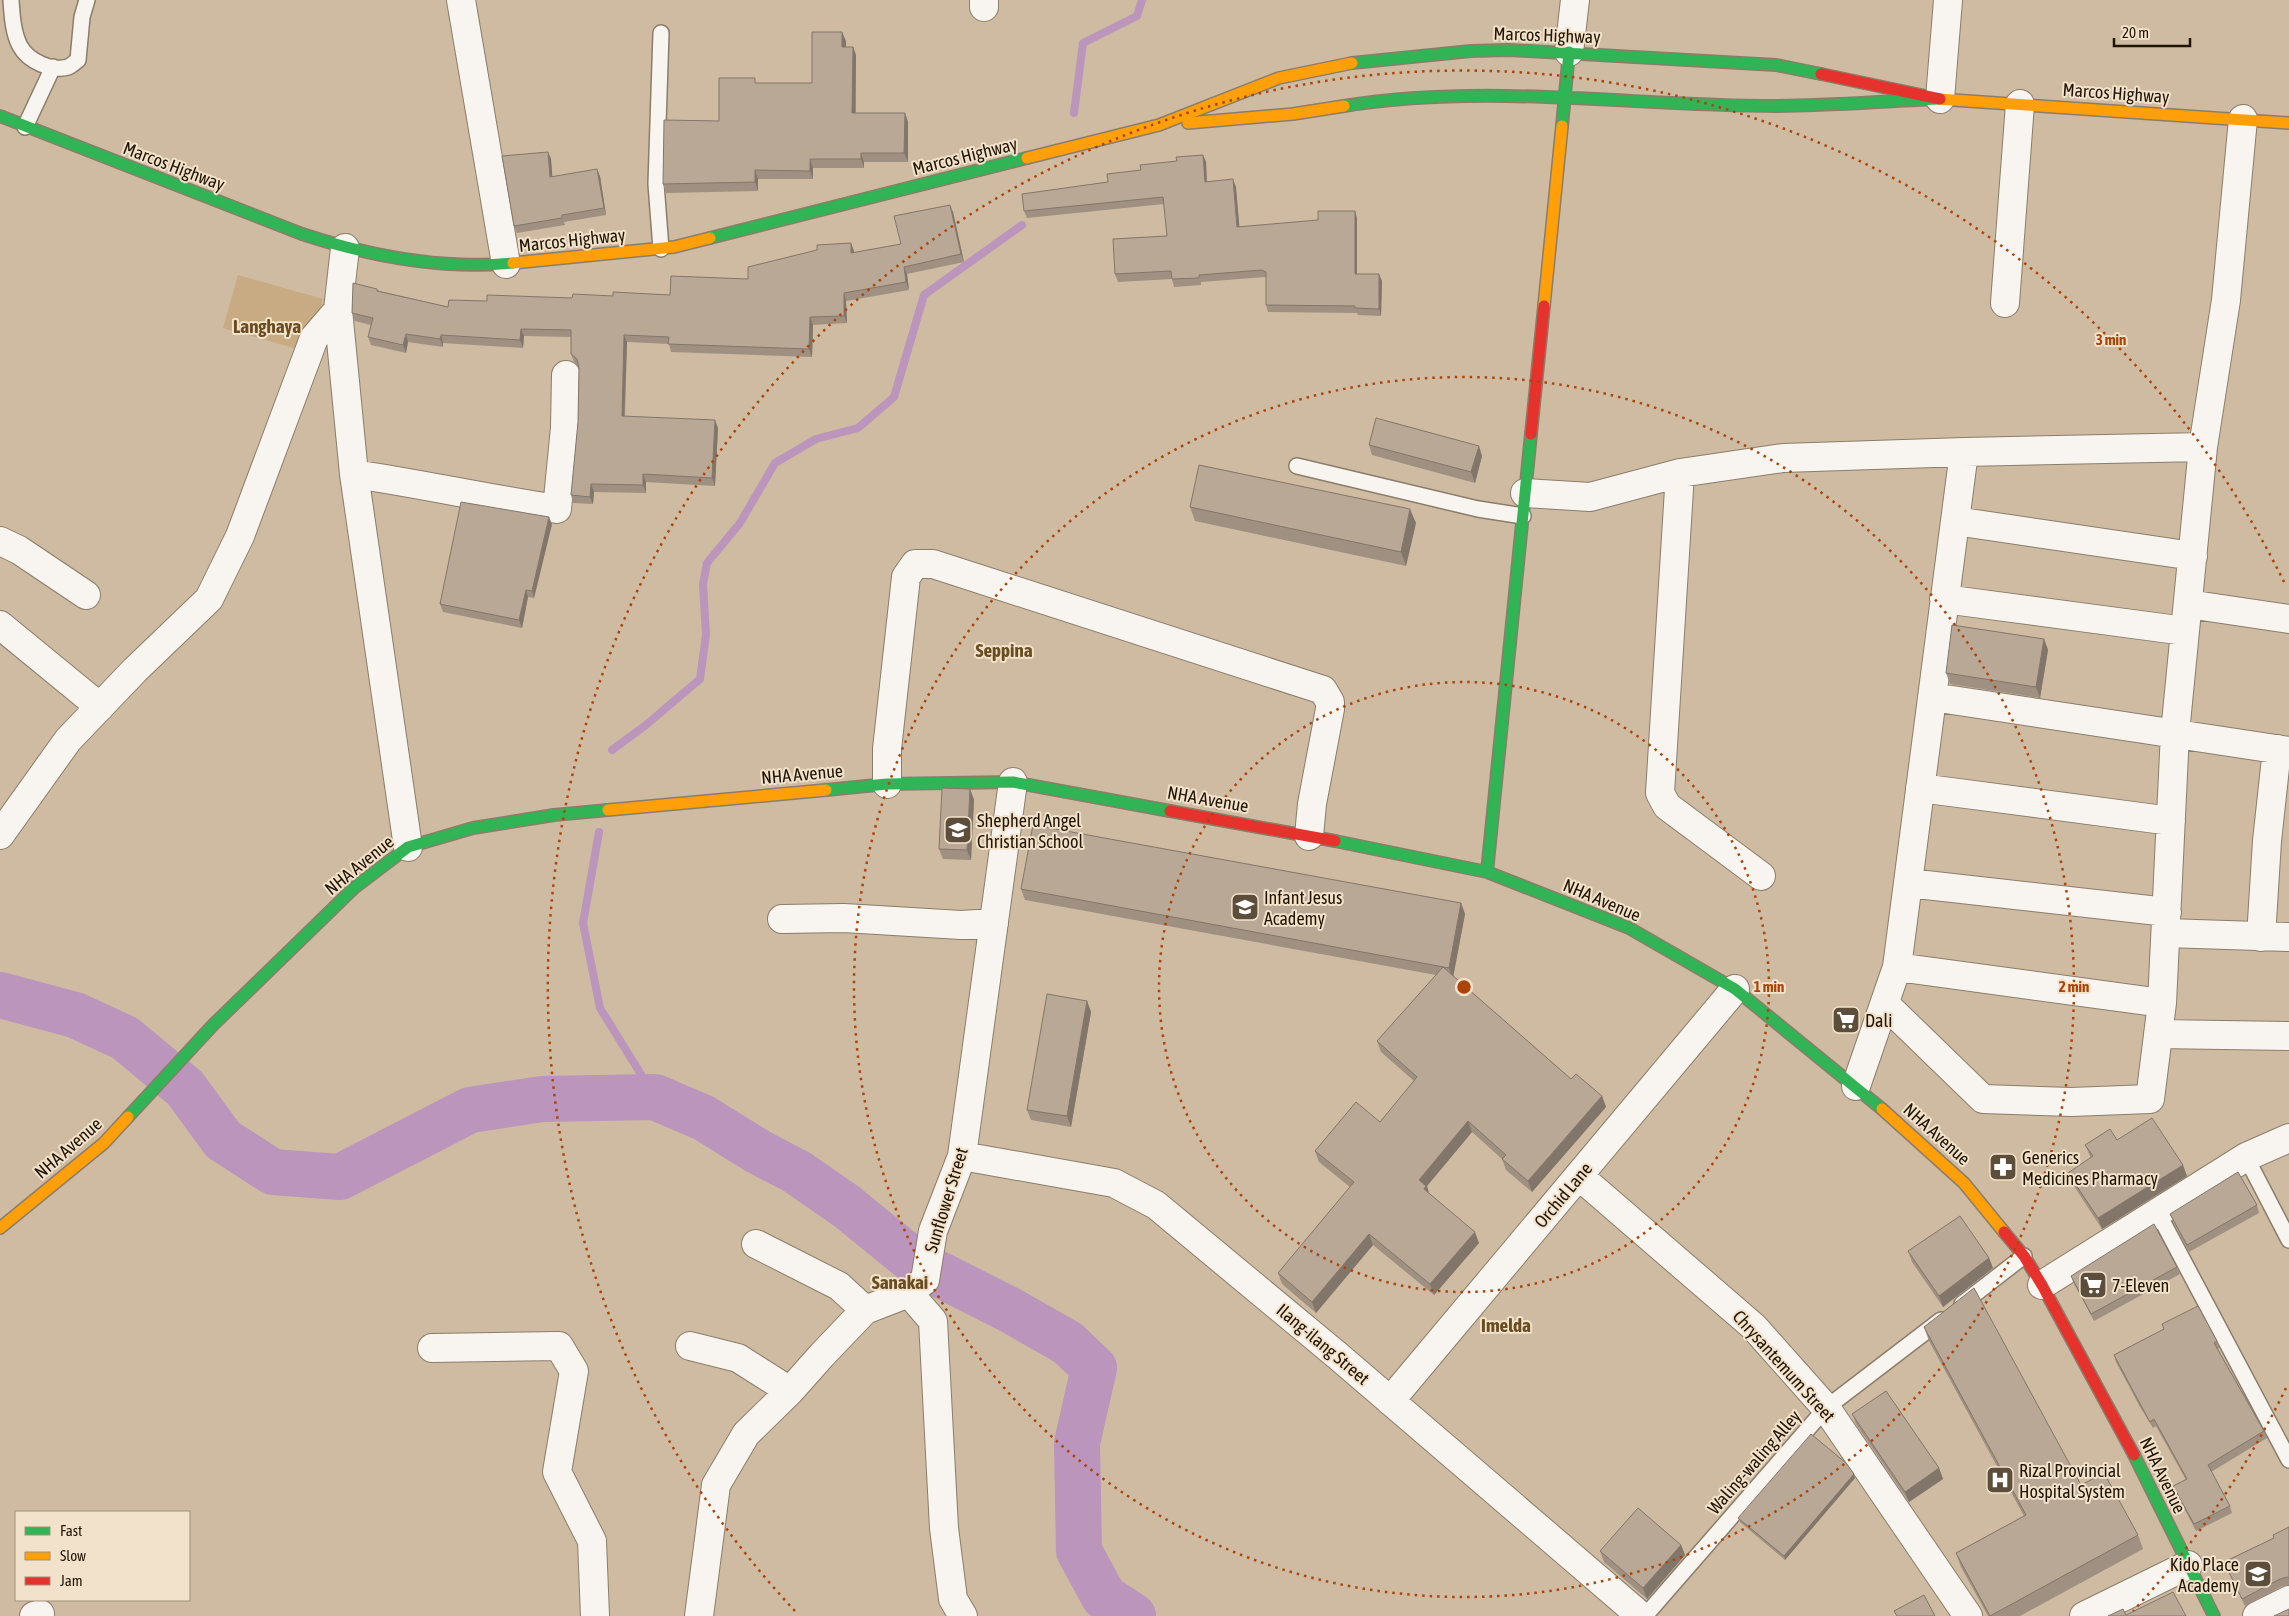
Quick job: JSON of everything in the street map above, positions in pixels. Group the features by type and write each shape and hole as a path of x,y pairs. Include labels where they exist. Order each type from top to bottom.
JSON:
{"street":[{"path":"461,0 506,264"},
{"path":"1488,872 1564,95 1575,0"},
{"path":"1940,99 1948,0"},
{"name":"Marcos Highway","path":"0,116 302,234 344,248 436,264 506,264 661,249 1159,125 1279,78 1329,66 1371,60 1471,51 1569,52 1776,64 1940,99"},
{"name":"Marcos Highway","path":"1159,125 1294,114 1380,100 1507,94 1564,95 1775,106 1940,99 2289,123"},
{"path":"2005,304 2020,104"},
{"path":"1885,1004 1983,1099 2071,1102 2150,1100 2162,1003 2175,733 2203,447 2226,300 2243,119"},
{"path":"344,248 338,310 354,474 408,848"},
{"path":"0,835 68,740 209,599 240,536 314,338 338,310"},
{"path":"354,474 416,483 481,498 557,509 565,428 566,375"},
{"path":"1524,505 1590,497 1680,473 1783,458 2203,447"},
{"path":"1856,1086 1897,967 1964,452"},
{"path":"1680,473 1660,793 1668,806 1761,876"},
{"path":"1955,521 2193,556"},
{"path":"0,541 19,550 86,595"},
{"path":"887,784 887,749 906,577 915,564 933,564 1324,690 1330,702 1330,709 1312,804 1309,836"},
{"path":"1944,599 2185,631"},
{"path":"2188,604 2289,619"},
{"path":"0,625 100,707"},
{"path":"1932,697 2283,750 2278,843 2261,936"},
{"name":"NHA Avenue","path":"0,1228 104,1142 213,1025 354,888 408,848 473,828 554,815 887,784 1013,782 1309,836 1488,872 1629,928 1735,989 1856,1086 1964,1183 2024,1256 2113,1414 2214,1616"},
{"name":"Sunflower Street","path":"917,1287 933,1231 962,1156 1013,782"},
{"path":"1920,788 2171,821"},
{"path":"1908,882 2166,923 2261,936 2289,937"},
{"path":"782,919 844,918 961,925 994,923"},
{"path":"1897,967 2162,1003"},
{"name":"Orchid Lane","path":"1390,1401 1735,989"},
{"path":"2158,1034 2289,1036"},
{"path":"2042,1285 2246,1157 2289,1138"},
{"name":"Ilang-ilang Street","path":"962,1156 1114,1183 1156,1204 1641,1616"},
{"name":"Chrysantemum Street","path":"1579,1176 1754,1327 1826,1408 1968,1616"},
{"path":"756,1244 838,1286 865,1310"},
{"path":"699,1616 716,1485 746,1434 790,1391 865,1310 917,1287 934,1321 944,1528 953,1599 963,1616"},
{"path":"432,1348 559,1346 574,1371 557,1472 592,1540 595,1616"},
{"path":"690,1346 738,1358 790,1391"},
{"path":"2084,1616 2188,1565"},
{"path":"2257,1616 2289,1600"}],"lane":[{"path":"11,0 16,36 22,48 43,65 53,67 68,67 78,60 82,17 87,0"},
{"path":"661,33 656,184 661,249"},
{"path":"25,127 53,67"},
{"path":"1297,466 1478,509 1524,505"},
{"path":"2246,1157 2289,1240"},
{"path":"2158,1213 2289,1460"},
{"name":"Waling-waling Alley","path":"1645,1616 1826,1408 2024,1256"}],"shaded area":[{"path":"238,275 323,299 308,352 223,328"}],"building":[{"path":"812,32 842,32 842,47 853,47 852,113 905,113 904,153 861,153 861,159 810,159 810,171 755,170 755,182 663,184 664,120 719,121 719,78 755,78 755,83 812,83"},
{"path":"548,152 550,177 597,169 604,208 562,215 562,218 514,226 502,156"},
{"path":"1203,155 1205,182 1233,179 1237,227 1318,220 1318,211 1355,211 1355,274 1379,274 1379,309 1355,308 1355,306 1266,305 1266,272 1262,270 1199,275 1199,278 1172,279 1171,271 1115,274 1113,239 1167,236 1163,197 1024,211 1022,194 1108,182 1107,174 1141,170 1140,165 1177,161 1176,157"},
{"path":"950,205 961,254 904,267 906,282 844,293 844,316 810,317 809,349 668,344 669,337 624,335 622,416 715,420 712,478 643,474 643,485 591,484 590,497 571,495 578,422 579,368 577,359 571,354 571,330 521,329 520,340 441,335 440,339 406,334 403,345 368,337 373,318 352,313 353,283 377,289 377,291 448,307 449,300 487,301 487,295 572,298 573,294 613,296 613,292 670,295 671,276 748,279 748,267 817,250 817,245 851,243 851,253 901,244 894,216"},
{"path":"1376,418 1479,446 1471,472 1369,445"},
{"path":"1199,465 1410,509 1401,552 1190,507"},
{"path":"461,502 549,517 532,591 526,590 519,620 440,604"},
{"path":"1952,625 2044,639 2036,687 1946,673"},
{"name":"Shepherd Angel Christian School","path":"942,788 970,789 967,850 939,849"},
{"name":"Infant Jesus Academy","path":"1033,825 1461,903 1449,968 1021,889"},
{"path":"1443,967 1571,1079 1576,1074 1602,1096 1528,1181 1502,1159 1506,1155 1468,1121 1419,1180 1426,1186 1424,1189 1475,1232 1430,1284 1369,1234 1312,1302 1278,1273 1354,1182 1315,1151 1356,1102 1380,1122 1417,1077 1377,1041"},
{"path":"1047,994 1087,1001 1067,1116 1027,1110"},
{"path":"2152,1118 2183,1165 2098,1218 2068,1173 2093,1156 2085,1145 2110,1129 2117,1140"},
{"path":"2238,1172 2257,1205 2187,1245 2170,1214"},
{"path":"1960,1216 1989,1258 1939,1296 1908,1251"},
{"path":"2154,1224 2177,1267 2091,1314 2071,1276"},
{"path":"1974,1288 2081,1485 2104,1473 2138,1535 1990,1616 1956,1553 2026,1515 1924,1327"},
{"path":"2198,1306 2217,1341 2214,1343 2264,1431 2208,1465 2230,1506 2194,1524 2173,1486 2187,1479 2154,1419 2150,1422 2114,1355 2164,1329 2162,1324"},
{"path":"1886,1391 1939,1468 1905,1492 1852,1414"},
{"path":"1811,1434 1846,1463 1854,1474 1784,1556 1738,1518"},
{"path":"1638,1508 1681,1545 1643,1588 1600,1551"},
{"name":"Kido Place Academy","path":"2289,1527 2289,1578 2280,1579 2242,1599 2224,1562 2274,1538 2273,1535"},
{"path":"2173,1592 2186,1616 2108,1616 2123,1609 2126,1615"},
{"path":"1924,1595 1935,1616 1897,1616 1894,1611"},
{"path":"2289,1609 2289,1616 2274,1616"}],"waterway":[{"path":"1074,113 1083,43 1137,16 1142,0"},
{"path":"612,750 646,725 700,679 706,635 703,584 707,563 740,523 775,463 816,439 858,428 894,397 924,295 1022,225"},
{"path":"599,832 583,923 600,1008 655,1097"},
{"path":"0,995 75,1015 125,1038 185,1088 223,1140 273,1172 340,1177 470,1110 542,1099 655,1097 704,1118 757,1151 797,1172 846,1206 915,1262 1010,1310 1068,1343 1094,1368 1077,1443 1079,1551 1104,1597 1133,1616"}],"traffic: fast":[{"path":"1352,63 1471,51 1509,50 1776,65 1821,74"},
{"path":"1562,126 1569,52"},
{"path":"1344,106 1398,99 1451,96 1559,97 1775,106 1938,99"},
{"path":"0,116 302,234 327,242 379,255 433,263 460,265 513,263"},
{"path":"710,238 1027,158"},
{"path":"1487,872 1531,434"},
{"path":"826,790 887,784 1013,782 1170,811"},
{"path":"128,1117 213,1025 354,888 408,847 473,828 554,815 608,810"},
{"path":"1335,841 1487,872 1629,928 1735,989 1882,1109"},
{"path":"2134,1455 2214,1616"}],"traffic: slow":[{"path":"1027,158 1159,125 1279,78 1352,63"},
{"path":"1938,99 2289,123"},
{"path":"1188,123 1293,114 1344,106"},
{"path":"1544,306 1562,126"},
{"path":"513,263 674,247 710,238"},
{"path":"608,810 826,790"},
{"path":"1882,1109 1964,1183 2004,1232"},
{"path":"0,1228 104,1143 128,1117"}],"traffic: jam":[{"path":"1821,74 1940,99"},
{"path":"1531,434 1544,306"},
{"path":"1170,811 1335,841"},
{"path":"2004,1232 2024,1256 2042,1285 2134,1455"}],"place":[{"name":"Shepherd Angel Christian School","path":"958,830"},
{"name":"Infant Jesus Academy","path":"1245,907"},
{"name":"Dali","path":"1846,1020"},
{"name":"Generics Medicines Pharmacy","path":"2003,1167"},
{"name":"7-Eleven","path":"2093,1285"},
{"name":"Rizal Provincial Hospital System","path":"2000,1480"},
{"name":"Kido Place Academy","path":"2258,1574"}],"district":[{"name":"Langhaya","path":"267,326"},
{"name":"Seppina","path":"1004,650"},
{"name":"Sanakai","path":"900,1282"},
{"name":"Imelda","path":"1506,1325"}]}
